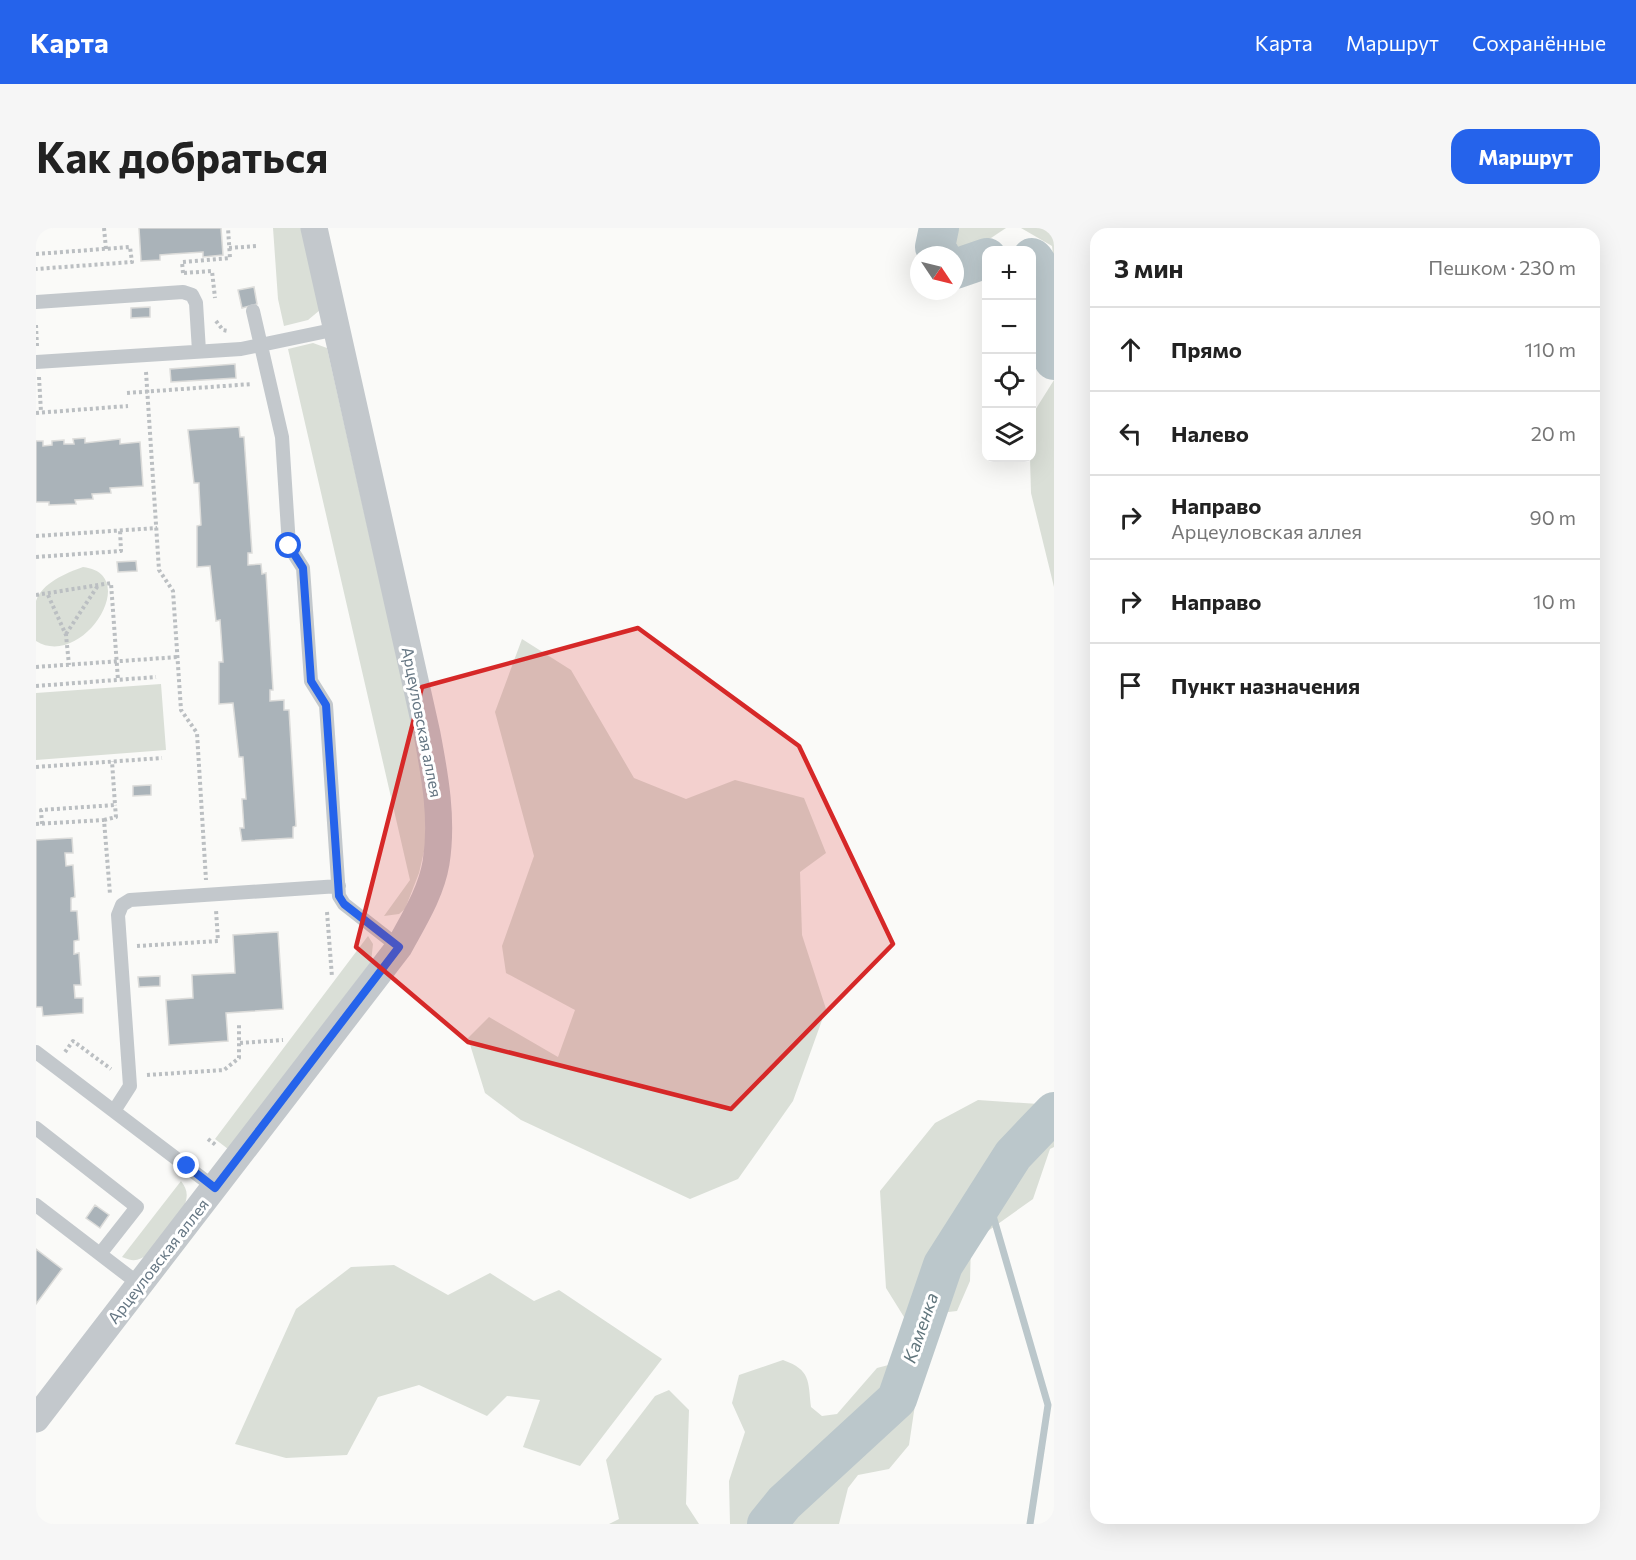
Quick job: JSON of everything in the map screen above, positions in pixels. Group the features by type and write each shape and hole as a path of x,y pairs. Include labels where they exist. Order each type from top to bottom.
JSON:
{"street":[{"name":"Арцеуловская аллея","path":"36,1419 399,947 421,907 436,864 439,815 427,734 314,228"}],"lane":[{"path":"36,302 183,292 192,295 196,303 199,351"},
{"path":"253,311 282,437 289,546 303,568 311,681 326,705 332,887 344,904 399,947"},
{"path":"36,362 261,346 337,329"},
{"path":"114,1111 130,1086 118,915 122,905 130,900 332,887"},
{"path":"36,1052 215,1188"},
{"path":"36,1128 137,1207 100,1254"},
{"path":"36,1205 140,1284"}],"path":[{"path":"104,228 106,249"},
{"path":"183,273 182,262 230,258 228,228"},
{"path":"229,248 257,246"},
{"path":"36,254 130,247 132,262 36,269"},
{"path":"120,947 218,941 211,895 197,733 182,710 173,591 159,570 146,355"},
{"path":"127,393 269,382"},
{"path":"252,384 255,394"},
{"path":"36,413 128,406"},
{"path":"36,536 157,528"},
{"path":"36,557 121,551 120,530"},
{"path":"36,596 111,583 118,680"},
{"path":"66,635 99,584"},
{"path":"48,595 66,635 69,665"},
{"path":"36,667 178,657"},
{"path":"36,686 156,677"},
{"path":"36,767 162,758"},
{"path":"36,824 104,820 116,817 112,761"},
{"path":"42,824 41,810 115,805"},
{"path":"104,820 109,893 122,905"},
{"path":"332,887 332,977"},
{"path":"240,1043 283,1040"}],"highlighted area":[{"path":"638,628 799,746 893,944 731,1109 468,1042 356,947 422,687"}],"shaded area":[{"path":"273,228 306,228 320,310 308,320 284,326 278,299"},
{"path":"952,228 1006,228 964,256 964,246 954,246"},
{"path":"1021,228 1054,228 1054,263 1052,246"},
{"path":"313,343 327,348 425,781 426,843 419,873 405,909 399,914 384,916 410,880 288,349"},
{"path":"1054,380 1054,587 1031,493 1030,462 1036,462 1036,409"},
{"path":"83,567 100,573 107,586 107,601 99,618 87,632 71,643 54,646 36,641 36,601 39,595 55,580"},
{"path":"522,639 571,670 634,778 686,799 735,780 804,798 826,853 800,872 802,935 826,1009 793,1101 738,1179 690,1199 521,1120 485,1093 468,1038 489,1017 558,1057 575,1010 506,973 502,946 534,856 495,712"},
{"path":"161,684 166,750 36,760 36,693"},
{"path":"368,936 373,944 371,962 228,1149 215,1139"},
{"path":"978,1100 1054,1105 1054,1147 1050,1149 1033,1199 971,1243 970,1281 957,1311 904,1317 886,1288 880,1191 935,1123"},
{"path":"181,1181 187,1193 184,1207 148,1254 136,1260 122,1257"},
{"path":"394,1265 448,1295 490,1273 534,1301 559,1290 662,1359 580,1466 523,1447 540,1400 507,1396 487,1416 419,1385 378,1397 347,1455 286,1458 235,1444 296,1309 351,1267"},
{"path":"783,1360 803,1372 808,1383 811,1407 822,1416 837,1414 877,1368 904,1361 920,1371 909,1445 889,1469 858,1475 848,1488 839,1524 730,1524 729,1481 745,1432 732,1403 739,1375"},
{"path":"669,1390 689,1410 686,1504 699,1524 609,1524 619,1519 606,1460 655,1396"}],"building":[{"path":"139,228 221,228 223,255 203,257 203,252 172,254 160,255 160,260 141,261"},
{"path":"254,287 257,304 242,308 238,290"},
{"path":"150,307 150,317 131,318 131,308"},
{"path":"235,364 236,378 171,382 170,369"},
{"path":"239,427 240,437 244,437 252,553 248,553 248,565 261,564 262,574 266,573 273,690 270,690 270,701 284,700 284,710 289,710 296,826 293,827 293,838 242,841 240,828 244,828 242,799 246,799 243,757 239,757 233,703 219,704 219,662 223,662 220,620 216,621 210,566 197,567 197,526 201,525 199,483 194,483 188,430"},
{"path":"85,438 85,443 120,439 120,444 140,442 143,486 110,488 111,493 92,494 93,499 75,500 76,504 49,505 49,502 36,502 36,441 43,441 43,446 52,445 52,441 64,440 64,444 74,444 73,439"},
{"path":"136,561 137,571 118,572 117,562"},
{"path":"151,785 151,795 133,796 133,786"},
{"path":"72,838 73,853 65,853 66,866 73,865 75,897 71,898 71,911 77,911 79,940 74,941 74,954 79,953 81,985 74,985 75,998 83,998 83,1013 43,1016 42,1007 36,1007 36,840"},
{"path":"278,932 283,1009 226,1013 228,1041 169,1045 166,1000 193,998 192,975 235,973 233,935"},
{"path":"160,976 160,986 139,987 138,977"},
{"path":"95,1205 109,1215 100,1228 86,1218"},
{"path":"36,1249 62,1269 36,1304"}],"waterway":[{"name":"Каменка","path":"935,246 939,228"},
{"name":"Каменка","path":"964,266 982,260"},
{"name":"Каменка","path":"1036,264 1042,276 1048,305 1054,360"},
{"name":"Каменка","path":"767,1524 784,1503 897,1399 943,1265 1013,1155 1054,1112"},
{"path":"987,1195 1048,1405 1030,1524"}],"route":[{"path":"187,1166 215,1188 399,947 344,904 339,896 326,705 311,681 303,568 289,546"}]}
